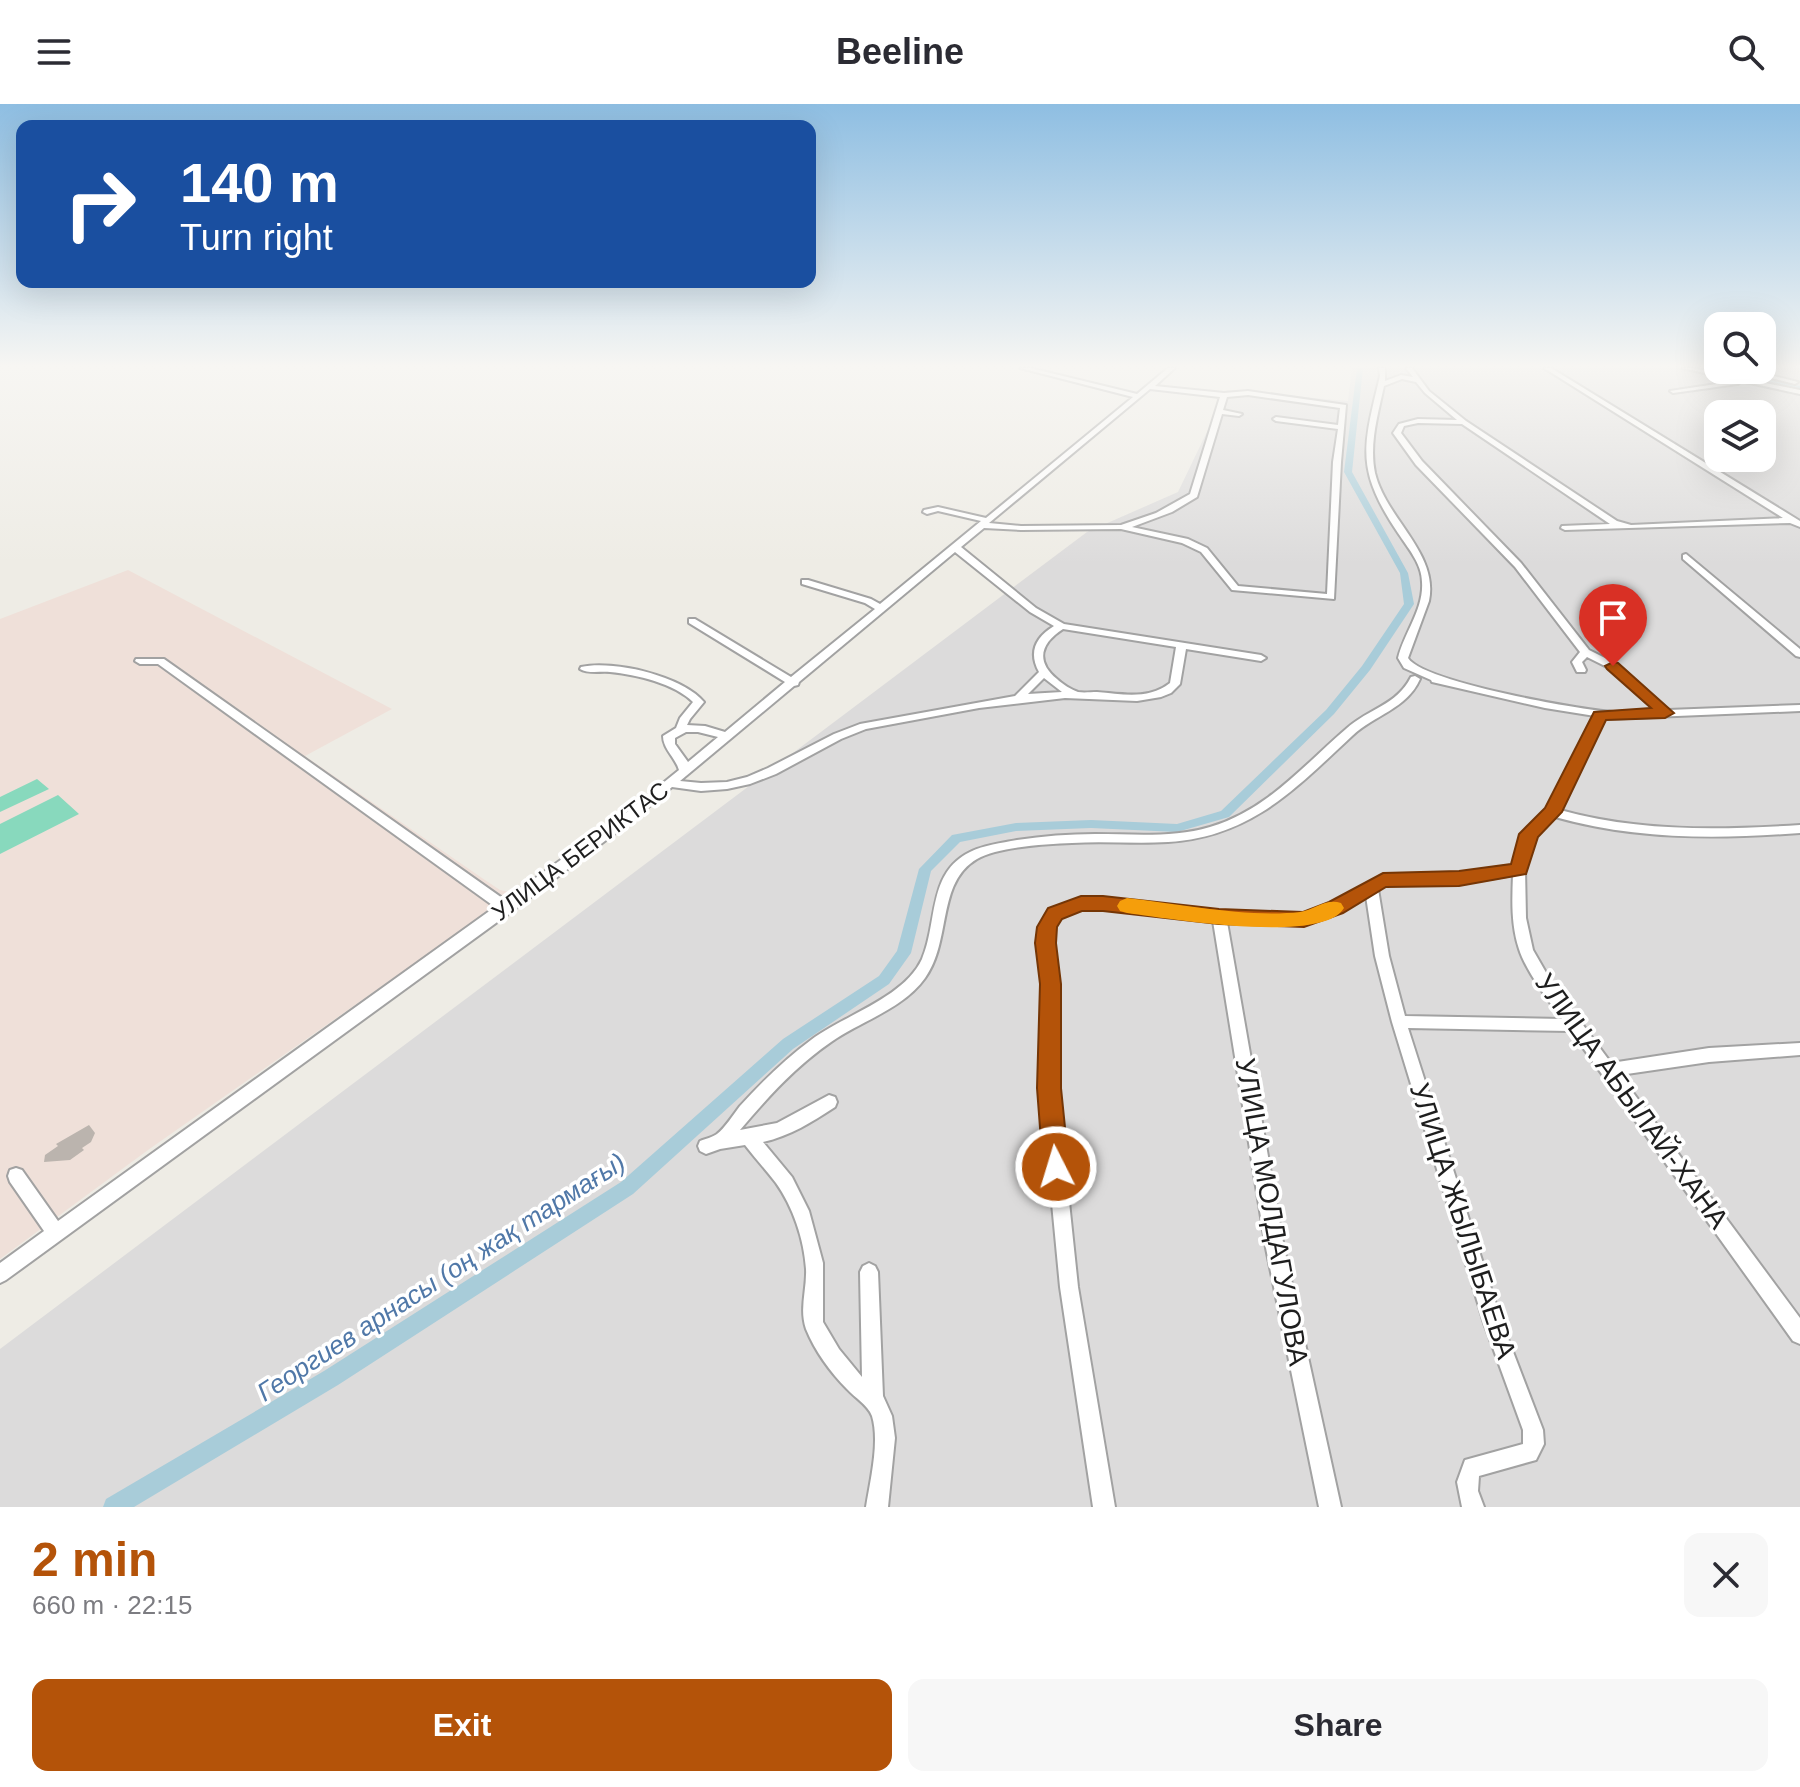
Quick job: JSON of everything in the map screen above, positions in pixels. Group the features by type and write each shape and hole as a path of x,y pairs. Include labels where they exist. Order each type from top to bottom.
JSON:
{"street":[{"name":"УЛИЦА БЕРИКТАС","path":"0,1274 506,908 670,783 1091,433"},
{"path":"927,512 938,509 1000,528 1134,525 1194,495 1213,433"},
{"path":"1121,527 1185,541 1204,550 1235,588 1331,597 1341,433"},
{"path":"1371,433 1370,476 1422,565 1427,583 1424,599 1404,649 1403,658 1412,672 1545,705 1605,714 1800,708"},
{"path":"1397,433 1419,463 1518,565 1585,652 1613,666 1665,713"},
{"path":"1481,433 1621,526"},
{"path":"1652,433 1796,523"},
{"path":"1565,528 1796,523"},
{"path":"955,547 1033,610 1061,626 1261,658"},
{"path":"1686,557 1800,654"},
{"path":"805,582 868,601 882,609"},
{"path":"692,621 794,683"},
{"path":"1061,626 1044,637 1038,648 1043,673 1075,695"},
{"path":"670,783 701,787 746,784 768,776 835,735 864,726 1018,699 1075,695 1139,698 1170,690 1175,684 1181,646"},
{"path":"1581,670 1577,662 1585,652"},
{"path":"140,661 160,661 506,908"},
{"path":"585,669 600,666 690,691 699,702 685,718 681,728"},
{"path":"724,1138 784,1074 822,1040 886,1002 919,976 934,950 945,886 955,869 969,858 985,850 1026,844 1195,835 1229,825 1276,799 1333,750 1352,729 1406,693 1412,672"},
{"path":"1018,699 1043,673"},
{"name":"УЛИЦА АБЫЛАЙ-ХАНА","path":"1605,714 1600,716 1588,735 1569,784 1553,812 1529,834 1519,869 1519,918 1526,951 1547,987 1800,1334"},
{"path":"685,771 681,759 669,744 669,736 681,728 694,727 728,737"},
{"path":"1553,812 1605,827 1638,831 1800,829"},
{"path":"1104,1507 1069,1287 1049,1088 1050,984 1046,943 1047,927 1055,914 1081,904 1103,903 1219,917 1304,920 1372,889 1383,880 1459,879 1519,869"},
{"name":"УЛИЦА ЖЫЛЫБАЕВА","path":"1372,889 1382,956 1399,1022 1493,1323 1533,1430 1534,1444 1529,1453 1472,1467 1467,1476 1467,1492 1473,1507"},
{"name":"УЛИЦА МОЛДАГУЛОВА","path":"1219,917 1275,1248 1330,1507"},
{"path":"1399,1022 1427,1025 1576,1025"},
{"path":"1608,1070 1709,1055 1800,1049"},
{"path":"706,1146 724,1138 749,1136 793,1125 829,1102"},
{"path":"749,1136 761,1155 772,1163 789,1186 799,1206 815,1267 812,1318 815,1329 882,1414 882,1470 877,1507"},
{"path":"16,1176 56,1233"},
{"path":"869,1272 873,1400"}],"shaded area":[{"path":"1206,433 1704,433 1704,472 1776,472 1776,433 1800,433 1800,1507 0,1507 0,1349 1087,532 1178,492"},
{"path":"128,570 392,709 305,756 500,890 515,893 148,1150 0,1259 0,619"}],"green space":[{"path":"37,779 49,789 0,812 0,797"},
{"path":"58,795 79,814 0,854 0,824"}],"building":[{"path":"89,1125 95,1133 91,1142 82,1148 84,1150 70,1160 44,1162 45,1155 58,1146 56,1144"}],"waterway":[{"name":"Георгиев арнасы (оң жақ тармағы)","path":"114,1507 331,1378 627,1188 788,1044 884,980 904,953 925,869 956,838 1016,827 1091,824 1177,828 1225,814 1330,712 1366,668 1409,604 1404,573 1348,472 1352,433"}],"slow traffic":[{"path":"1127,906 1260,920 1304,920 1334,908"}],"route":[{"path":"1056,1167 1049,1088 1050,984 1046,943 1047,927 1055,914 1081,904 1103,903 1219,917 1304,920 1372,889 1383,880 1459,879 1519,869 1529,834 1553,812 1569,784 1588,735 1600,716 1608,713 1665,713 1613,666"}]}
